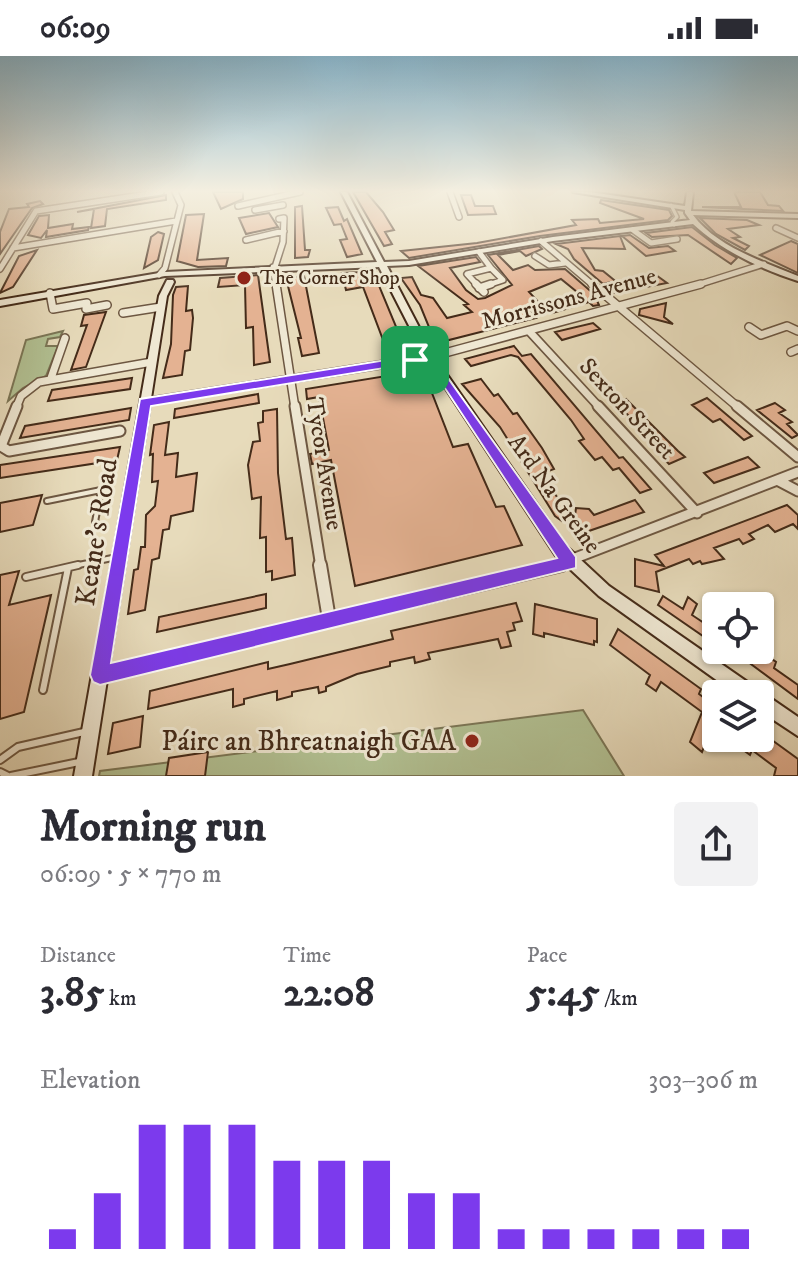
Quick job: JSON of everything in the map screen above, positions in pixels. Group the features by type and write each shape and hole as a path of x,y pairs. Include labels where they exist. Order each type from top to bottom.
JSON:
{"street":[{"path":"0,269 26,226"},
{"path":"13,248 148,226"},
{"path":"163,282 175,226"},
{"path":"274,267 284,226"},
{"name":"Ard Na Greine","path":"361,226 430,357 537,518 571,563 604,591 730,680"},
{"path":"123,313 163,282 196,272 382,265 669,226"},
{"path":"701,226 764,264 798,279"},
{"path":"776,228 798,238"},
{"path":"633,230 650,243 677,239"},
{"path":"246,240 284,231"},
{"path":"541,241 798,457"},
{"path":"479,252 503,280 482,290 468,273 491,268"},
{"path":"535,256 549,265 565,263"},
{"name":"Morrissons Avenue","path":"145,402 430,357 749,271 764,264"},
{"name":"Tycor Avenue","path":"274,267 329,619"},
{"path":"0,303 133,279 163,282"},
{"name":"Keane's Road","path":"84,768 163,282"},
{"path":"50,293 53,309 87,303 86,309 107,305"},
{"path":"749,327 761,335 787,326 798,331"},
{"name":"Sexton Street","path":"529,331 697,513"},
{"path":"51,378 65,338"},
{"path":"120,431 2,449 21,396 39,382 152,362"},
{"path":"100,675 571,563 798,472"},
{"path":"779,481 798,491"},
{"path":"774,711 798,727"}],"lane":[{"path":"47,501 101,490 95,522"},
{"path":"26,577 119,557"},
{"path":"43,690 68,568"},
{"path":"0,760 18,747 91,731"},
{"path":"0,772 9,776 84,768"}],"green space":[{"path":"63,331 60,337 48,339 46,346 58,346 46,376 23,388 8,401 26,340"},
{"name":"Páirc an Bhreatnaigh GAA","path":"583,710 624,776 99,776 100,771"}],"building":[{"path":"3,226 20,226 0,254"},
{"path":"33,226 48,228 73,226 72,229 89,227 88,230 46,237 47,230 41,238 28,235"},
{"path":"184,226 202,226 197,260 228,258 226,266 198,267 177,261"},
{"path":"242,226 278,227 246,234"},
{"path":"295,226 303,226 305,250 310,250 308,257 295,258"},
{"path":"342,226 350,226 362,254 347,257 340,240 347,239"},
{"path":"372,226 391,226 394,230 385,232 392,244 384,246"},
{"path":"573,226 623,226 409,258 401,251 477,243"},
{"path":"708,226 754,226 728,229 740,237 733,238 749,246 745,250 716,234"},
{"path":"692,227 737,258 731,264 688,235 652,237 646,233"},
{"path":"158,232 164,234 158,260 144,268 151,237"},
{"path":"630,235 649,248 668,246 675,251 646,256 622,236"},
{"path":"620,236 625,249 582,248 595,270 603,271 619,284 656,275 667,283 614,293 611,282 603,284 574,259 568,249 556,244"},
{"path":"791,241 798,244 798,273 760,255"},
{"path":"539,246 542,249 526,256 520,251 498,255 513,270 528,265 535,270 565,269 594,294 599,305 593,306 589,302 552,313 545,306 582,296 561,279 529,292 544,308 529,311 536,318 445,341 441,336 433,337 420,305 401,278 412,277 421,295 433,298 447,318 472,312 464,305 468,304 418,266 476,257 480,262 450,268 466,290 478,299 485,298 512,285 488,255"},
{"path":"37,250 13,287 0,293 19,256"},
{"path":"363,272 363,278 375,276 402,341 385,345 363,287 346,290 342,273"},
{"path":"258,275 270,362 254,365 253,327 246,328 245,285 218,287 220,278"},
{"path":"304,276 319,353 302,356 298,338 301,338 286,278"},
{"path":"188,286 186,311 192,310 193,318 190,350 185,351 182,375 163,378 171,344 173,295 176,287"},
{"path":"666,303 664,317 673,324 639,315 640,309"},
{"path":"106,312 86,367 71,370 87,325 81,326 84,315"},
{"path":"593,323 600,329 562,340 555,332"},
{"path":"514,346 522,356 531,354 619,458 623,457 651,489 640,493 619,468 613,470 602,457 595,460 579,441 584,439 571,420 518,357 511,355 471,366 465,359"},
{"path":"423,370 453,447 468,444 496,507 504,506 522,545 355,586 331,460 312,464 310,454 329,450 319,397 307,399 306,389"},
{"path":"132,378 130,389 48,401 52,390"},
{"path":"481,379 494,396 498,394 513,414 517,413 542,448 554,469 540,474 572,517 562,521 555,516 500,427 462,384"},
{"path":"258,394 259,403 174,418 175,409"},
{"path":"707,398 752,436 744,440 720,419 713,422 692,405"},
{"path":"626,399 685,457 669,464 658,453 664,451 616,403"},
{"path":"775,403 785,410 779,413 792,422 787,424 798,435 792,438 757,410"},
{"path":"131,408 129,420 20,438 25,426"},
{"path":"277,409 278,473 286,539 292,538 295,575 272,580 272,571 266,572 266,537 260,538 261,497 252,499 248,465 253,442 260,441 258,423 263,422 263,411"},
{"path":"169,422 165,455 178,453 176,477 197,473 193,511 171,516 169,529 163,530 159,558 152,560 145,610 128,614 134,570 138,569 141,547 145,547 146,515 155,506 158,481 152,482 153,454 150,455 154,425"},
{"path":"120,447 117,460 0,478 0,465"},
{"path":"748,457 759,467 714,483 704,473"},
{"path":"42,495 33,525 0,532 0,503"},
{"path":"635,500 644,512 583,533 574,523 576,508 589,509 594,515"},
{"path":"787,505 798,515 798,529 793,524 775,532 768,525 749,534 754,539 743,544 739,539 714,548 724,559 693,564 689,559 656,572 659,592 635,586 635,559 664,566 655,555"},
{"path":"19,571 9,605 51,595 24,712 0,719 0,575"},
{"path":"266,594 266,608 157,632 159,617"},
{"path":"663,596 683,609 688,597 697,604 692,615 702,622 702,635 658,605"},
{"path":"516,603 522,621 513,623 515,630 507,632 511,646 501,648 498,639 428,653 430,659 415,663 414,657 390,662 390,666 357,674 319,693 318,687 292,692 292,696 277,700 277,691 244,699 244,704 233,707 233,689 148,709 150,691 268,662 268,669 290,664 393,639 391,631"},
{"path":"535,604 597,619 597,642 594,641 594,645 544,633 544,637 533,634"},
{"path":"618,629 701,689 702,712 661,682 656,691 646,684 650,675 610,645"},
{"path":"776,662 774,668 798,685 798,699 774,680 751,664"},
{"path":"702,712 702,752 690,742"},
{"path":"143,716 140,747 108,754 113,723"},
{"path":"774,742 798,759 798,776 774,776 776,768 755,752 774,752"},
{"path":"208,752 205,776 166,776 169,758"}],"place":[{"name":"The Corner Shop","path":"244,278"},
{"name":"Páirc an Bhreatnaigh GAA","path":"472,741"}],"route":[{"path":"430,357 552,540 571,563 100,675 145,402 415,360 430,357"}]}
